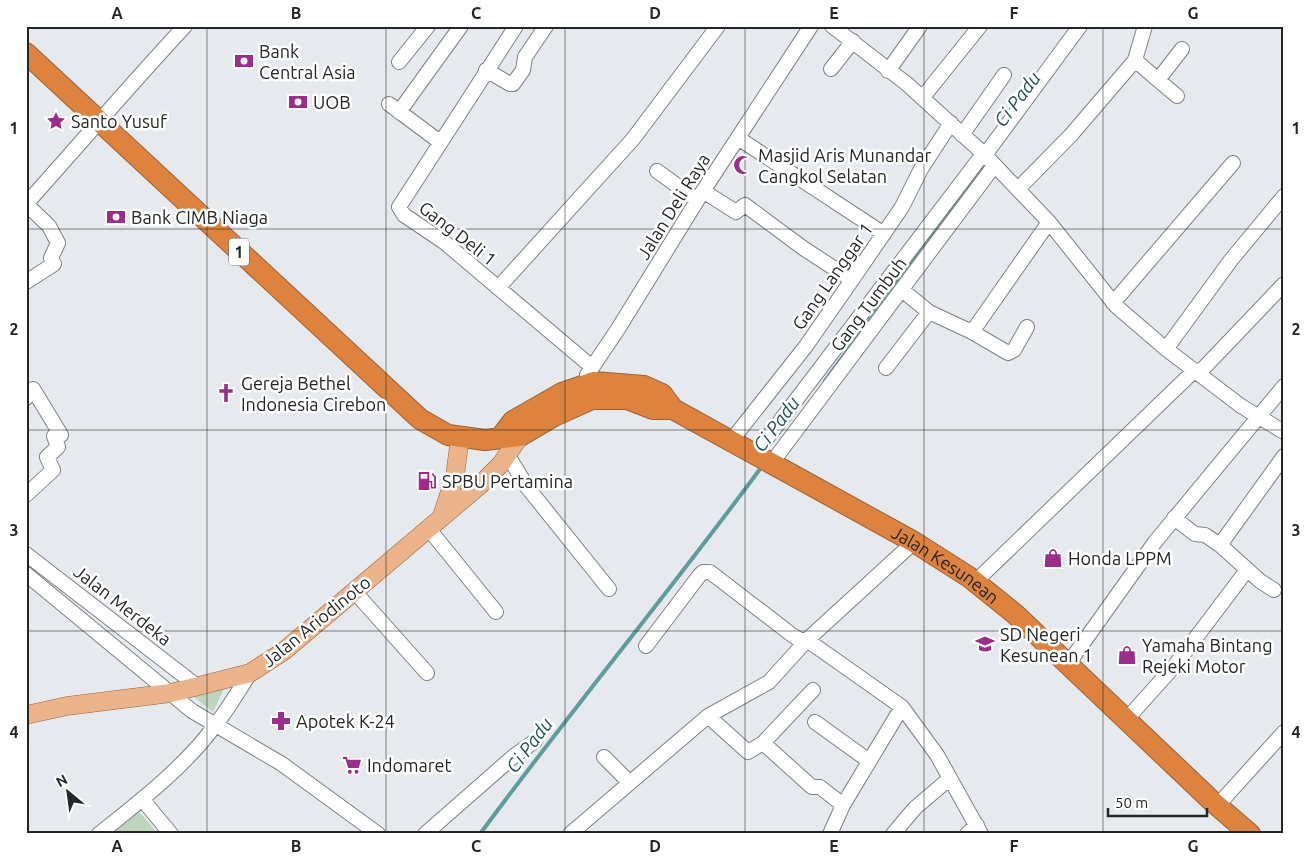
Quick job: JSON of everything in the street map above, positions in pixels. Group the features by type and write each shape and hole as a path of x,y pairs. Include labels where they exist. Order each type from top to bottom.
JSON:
{"highway":[{"name":"1","path":"26,53 420,420 448,435 503,446 592,399 628,399 653,409 673,409"},
{"name":"1","path":"503,446 513,421 562,393 594,382 644,386 662,394 673,409 726,438"},
{"name":"Jalan Kesunean","path":"726,438 914,542 976,581 1009,608 1126,720 1250,834"}],"main road":[{"path":"442,516 455,476 460,437"},
{"name":"Jalan Ariodinoto","path":"26,715 67,706 171,693 250,673 284,651 480,485 503,446"}],"street":[{"path":"26,282 54,264 51,258 58,243 49,226 26,204 99,123 114,102 185,26"},
{"path":"399,62 428,26"},
{"path":"440,142 394,108 461,26"},
{"name":"Gang Deli 1","path":"516,26 399,207 404,215 444,242 592,367"},
{"path":"486,70 513,84 522,70 525,57 546,26"},
{"path":"498,288 633,139 718,26"},
{"name":"Jalan Deli Raya","path":"572,408 580,386 700,195 811,26"},
{"path":"832,26 923,97 989,160 1049,222 1113,303 1166,349 1257,416 1284,432"},
{"path":"888,71 920,26"},
{"path":"923,97 980,26"},
{"path":"763,459 989,160 1080,26"},
{"path":"1018,189 1071,135 1136,60 1145,26"},
{"path":"831,68 853,41"},
{"path":"1158,80 1182,49"},
{"path":"1136,60 1177,96"},
{"path":"962,135 1004,75"},
{"name":"Gang Langgar 1","path":"726,438 806,346 902,207 921,169 951,123"},
{"path":"738,138 884,234"},
{"name":"Gang Tumbuh","path":"763,459 902,290 989,160"},
{"path":"1113,303 1233,163"},
{"path":"657,171 736,212 744,205 803,248 852,280"},
{"path":"1166,349 1231,260 1284,196"},
{"path":"972,332 1021,258 1049,222"},
{"path":"976,581 1197,371 1284,284"},
{"path":"902,290 929,312 972,332 1008,353 1014,350 1027,327"},
{"path":"886,368 929,312"},
{"path":"1068,664 1174,518 1257,416 1284,386"},
{"path":"26,398 33,389 61,434 54,436 58,447 47,457 52,470 26,495"},
{"path":"503,446 527,487 609,589"},
{"path":"1220,545 1284,456"},
{"path":"1174,518 1195,534 1205,535 1220,545 1246,570 1274,590"},
{"path":"428,528 496,612"},
{"path":"570,834 708,716 769,682 807,640 914,542"},
{"name":"Jalan Merdeka","path":"26,554 197,686"},
{"path":"1126,720 1176,664 1246,570"},
{"path":"646,646 699,576 706,571 792,635 800,640 807,640 902,707 927,738 975,831"},
{"name":"Jalan Merdeka","path":"26,574 197,714 282,764 378,834"},
{"path":"354,591 427,673"},
{"path":"99,834 142,800 216,725 250,673"},
{"path":"708,716 748,752 763,743 814,690"},
{"path":"830,834 843,804 902,707"},
{"path":"815,722 869,761"},
{"path":"1218,805 1284,732"},
{"path":"425,834 514,756 535,741"},
{"path":"763,743 814,788 820,787 843,804"},
{"path":"604,757 629,782"},
{"path":"893,834 915,808 949,779"},
{"path":"142,800 171,834"}],"green space":[{"path":"225,687 213,712 194,697"},
{"path":"137,809 158,834 107,834"}],"waterway":[{"name":"Ci Padu","path":"825,381 987,161"},
{"name":"Ci Padu","path":"480,834 763,465"}],"place":[{"name":"Bank Central Asia","path":"244,61"},
{"name":"UOB","path":"298,102"},
{"name":"Santo Yusuf","path":"56,121"},
{"name":"Masjid Aris Munandar Cangkol Selatan","path":"743,165"},
{"name":"Bank CIMB Niaga","path":"116,217"},
{"name":"Gereja Bethel Indonesia Cirebon","path":"226,393"},
{"name":"SPBU Pertamina","path":"427,481"},
{"name":"Honda LPPM","path":"1053,558"},
{"name":"SD Negeri Kesunean 1","path":"985,644"},
{"name":"Yamaha Bintang Rejeki Motor","path":"1127,655"},
{"name":"Apotek K-24","path":"281,721"},
{"name":"Indomaret","path":"352,765"}]}
